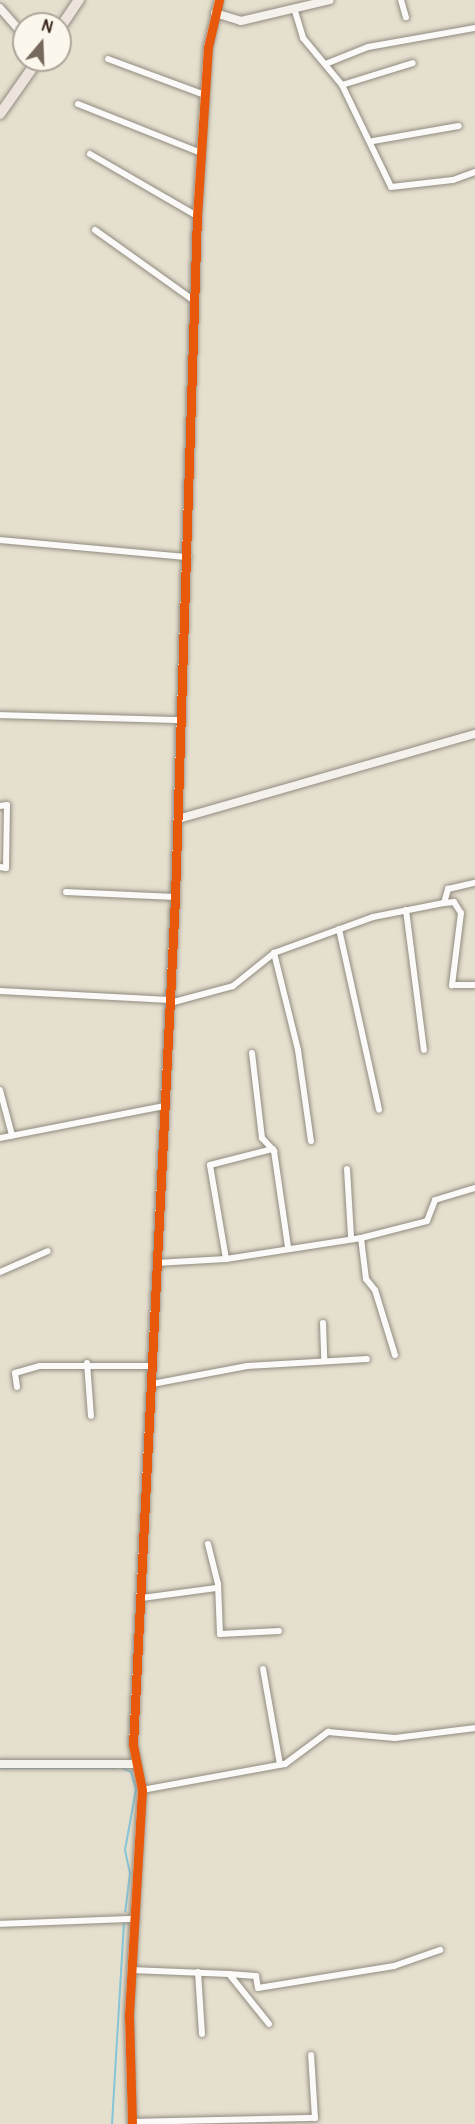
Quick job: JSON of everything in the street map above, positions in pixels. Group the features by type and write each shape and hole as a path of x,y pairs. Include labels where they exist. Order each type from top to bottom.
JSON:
{"highway":[{"path":"0,114 30,72"}],"street":[{"path":"219,0 215,13 205,95 193,300 188,557 175,897 151,1366 134,1764 142,1790 132,1919 132,2123 315,2118 311,2055"},
{"path":"215,13 241,21 330,0"},
{"path":"401,0 406,17"},
{"path":"294,8 303,38 328,63 342,85 373,141 391,187 398,190 475,172"},
{"path":"0,9 12,22"},
{"path":"328,63 368,47 475,28"},
{"path":"108,59 205,95"},
{"path":"342,85 413,63"},
{"path":"78,104 201,153"},
{"path":"373,141 459,126"},
{"path":"90,154 197,216"},
{"path":"95,230 193,300"},
{"path":"0,540 188,557"},
{"path":"0,715 181,720"},
{"path":"178,819 475,734"},
{"path":"0,806 7,805 6,868 0,867"},
{"path":"444,903 448,889 475,883"},
{"path":"66,892 175,897"},
{"path":"0,991 170,1002 233,986 274,953 339,929 406,910 454,902 461,913 452,985 475,985"},
{"path":"406,910 423,1050"},
{"path":"339,929 379,1110"},
{"path":"274,953 294,1028 311,1141"},
{"path":"252,1053 262,1138 273,1149 288,1246"},
{"path":"0,1090 12,1135"},
{"path":"0,1138 164,1106"},
{"path":"226,1259 210,1165 273,1149"},
{"path":"347,1169 351,1237"},
{"path":"156,1263 226,1259 288,1246 351,1237 361,1239 427,1221 435,1200 475,1188"},
{"path":"361,1239 366,1279 375,1290 394,1355"},
{"path":"0,1272 48,1251"},
{"path":"323,1323 324,1359"},
{"path":"152,1384 247,1366 324,1359 367,1359"},
{"path":"17,1388 19,1371 87,1363 151,1366"},
{"path":"87,1363 91,1416"},
{"path":"208,1544 216,1588 220,1634 279,1631"},
{"path":"142,1598 216,1588"},
{"path":"263,1669 280,1764"},
{"path":"142,1790 280,1764 328,1732 394,1738 475,1728"},
{"path":"0,1764 134,1764"},
{"path":"0,1924 132,1919"},
{"path":"131,1970 256,1976 258,1988 394,1966 440,1950"},
{"path":"198,1972 202,2034"},
{"path":"229,1974 269,2024"}],"waterway":[{"path":"0,1768 117,1768"},
{"path":"122,1768 131,1772 136,1789 125,1850 130,1873 125,1912"},
{"path":"112,2124 124,1923"}],"cycle path":[{"path":"132,2124 129,2014 142,1790 133,1745 175,897 197,216 208,47 219,0"}]}
